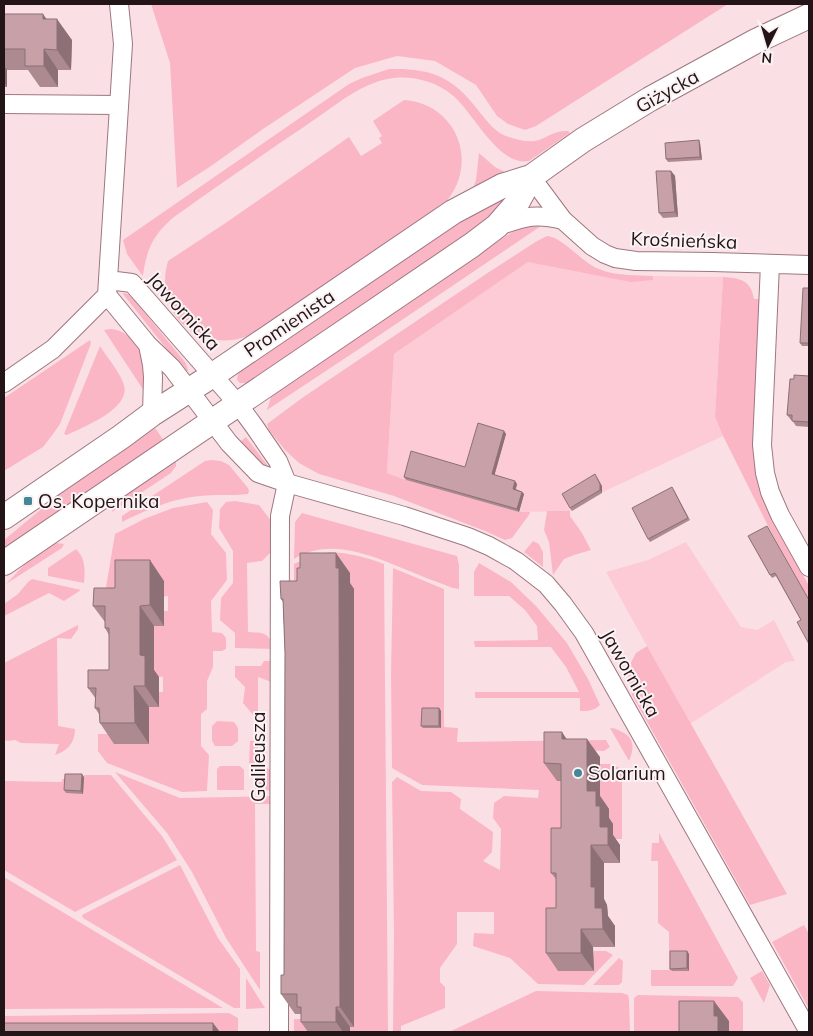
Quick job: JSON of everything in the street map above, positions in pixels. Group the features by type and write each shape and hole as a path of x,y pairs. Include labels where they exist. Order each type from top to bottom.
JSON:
{"street":[{"path":"4,383 53,349 107,288 123,44 119,4"},
{"name":"Giżycka","path":"531,177 583,140 650,100 756,42 809,16"},
{"path":"4,104 119,105"},
{"name":"Krośnieńska","path":"531,177 563,220 596,249 610,256 627,260 809,265"},
{"name":"Promienista","path":"4,563 472,245 497,226 516,202 531,177"},
{"name":"Promienista","path":"4,517 152,414 213,375 452,212 502,186 531,177"},
{"name":"Promienista","path":"497,226 520,218 535,216 546,216 563,220"},
{"path":"770,264 762,458 770,492 809,567"},
{"name":"Jawornicka","path":"287,483 278,461 237,403 132,283 107,288 148,345 172,368 229,443 258,473 287,483 404,516 468,537 516,561 546,584 584,633 809,1032"},
{"path":"148,345 153,377 152,414"},
{"name":"Galileusza","path":"278,1032 280,516 287,483"}],"shaded area":[{"path":"151,4 728,4 536,126 525,130 508,124 497,116 476,85 435,61 397,56 355,68 177,188 170,63"},
{"path":"389,69 417,70 440,76 459,89 492,126 500,133 509,137 532,141 560,131 568,131 570,133 529,161 518,161 496,147 459,102 439,86 409,78 384,80 366,86 340,102 174,217 161,230 152,243 142,275 127,254 123,240 349,84"},
{"path":"404,100 423,104 439,113 450,125 458,140 462,156 460,174 454,190 442,206 255,333 236,339 217,340 200,336 186,327 175,315 168,299 165,281 168,261 349,137 361,156 382,143 379,138 382,136 373,121"},
{"path":"479,153 495,167 505,172 470,197 476,180"},
{"path":"504,195 512,197 479,227 259,376 247,383 240,383 237,380 238,374 244,368 484,206"},
{"path":"524,224 544,224 267,410 271,397 279,388"},
{"path":"547,236 553,237 566,245 599,269 619,274 653,276 653,280 631,282 528,262 394,354 387,473 519,512 530,512 512,538 505,540 394,496 319,474 299,463 285,450 269,430 267,424 302,398 489,272"},
{"path":"528,262 653,280 653,276 723,277 715,417 723,436 605,491 572,511 519,512 387,473 394,354"},
{"path":"723,277 744,281 753,293 754,299 760,299 773,520 809,586 809,600 769,528 715,417"},
{"path":"123,293 128,294 135,301 185,362 188,371 184,371"},
{"path":"110,329 123,332 138,347 144,367 144,391 104,330"},
{"path":"90,340 90,346 60,424 43,447 4,471 4,398"},
{"path":"100,346 120,376 124,385 124,394 120,402 104,416 67,435 64,434"},
{"path":"155,428 164,441 4,549 4,540 69,486"},
{"path":"246,437 271,470 268,472 241,441"},
{"path":"176,460 176,466 171,473 112,512 113,507 122,496"},
{"path":"205,461 221,461 229,465 248,488 248,494 206,495 180,499 150,509 122,522 122,516"},
{"path":"235,501 259,505 272,522 273,550 262,561 247,563 248,632 265,634 270,639 274,649 235,648 235,633 220,620 221,598 233,583 233,551 219,528 220,509 226,502"},
{"path":"207,502 213,510 211,534 226,553 227,580 211,601 212,632 222,633 226,638 226,649 213,651 213,667 207,681 207,709 201,714 201,746 209,755 207,791 182,792 107,763 98,751 98,734 114,734 149,743 149,713 144,713 159,692 163,692 163,677 154,676 154,633 150,626 164,626 164,611 168,611 168,596 120,603 106,587 115,534 144,519 173,508"},
{"path":"547,511 570,511 570,516 591,550 564,559 553,575 549,542 544,530"},
{"path":"302,513 457,556 459,589 362,553 348,550 321,550 294,559 295,522"},
{"path":"533,541 539,544 543,552 543,567 524,552"},
{"path":"686,542 741,627 757,630 774,620 795,661 786,662 690,724 606,572 648,560"},
{"path":"64,544 62,548 6,584 37,554 50,545"},
{"path":"76,549 85,569 84,583 48,576 48,568"},
{"path":"330,552 371,559 384,564 388,1032 350,1032 350,1027 354,1027 354,621 350,603 354,603 354,589 294,594 294,564 311,556"},
{"path":"479,563 511,582 536,606 567,643 588,679 600,705 598,707 580,711 580,698 475,698 475,692 579,692 566,667 551,647 475,647 474,641 538,640 537,626 525,610 509,596 474,596 474,572"},
{"path":"393,568 444,589 444,727 458,728 457,742 606,740 610,747 604,751 581,750 600,764 611,764 622,769 622,839 613,839 574,809 593,971 594,951 606,951 613,955 584,985 538,984 510,958 473,946 474,933 494,934 494,912 457,912 457,944 440,968 440,982 445,987 445,1008 401,1026 401,1032 393,1032 392,782 397,777 421,791 451,792 461,799 460,809 493,832 492,852 483,861 500,870 501,829 493,818 494,803 504,796 538,798 539,790 422,785 392,768"},
{"path":"32,579 81,590 64,601 49,593 4,616 4,604 18,594"},
{"path":"78,625 78,629 71,639 57,638 58,726 75,729 74,738 70,745 64,751 55,755 59,744 21,743 15,740 4,740 4,663"},
{"path":"647,646 787,894 750,905 632,695 627,670 636,653"},
{"path":"264,661 274,661 274,683 258,677 258,764 275,772 274,790 255,791 254,771 249,766 250,741 254,741 254,716 243,703 245,687 235,677 235,666 261,666"},
{"path":"217,721 234,722 238,728 238,741 232,746 215,746 212,741 212,726"},
{"path":"610,728 616,729 629,737 632,744 632,752 629,761"},
{"path":"220,766 240,766 244,770 244,790 217,790 217,769"},
{"path":"115,772 180,798 274,796 270,804 255,804 256,951 260,952 260,990 226,938 192,872 167,833"},
{"path":"84,775 111,775 162,836 177,860 75,912 4,870 4,781 62,782 62,779 66,779 83,794"},
{"path":"659,833 738,978 733,986 651,986 651,970 669,970 669,932 658,923 658,861 651,861 652,843 659,843"},
{"path":"180,865 218,938 240,969 240,1008 234,1008 83,918 82,915"},
{"path":"4,877 223,1008 4,1009"},
{"path":"804,925 809,934 809,1009 772,942"},
{"path":"619,958 623,961 622,982 619,985 593,985"},
{"path":"762,971 770,985 764,1003 750,978"},
{"path":"246,978 265,1008 246,1009"},
{"path":"536,991 622,993 628,995 630,1032 449,1032"},
{"path":"638,995 738,997 743,1002 743,1032 634,1032 634,998"},
{"path":"229,1013 238,1018 238,1032 4,1032 4,1016"},
{"path":"294,1019 311,1019 315,1032 294,1032"}],"building":[{"path":"4,14 43,14 43,19 57,19 57,50 44,49 44,66 25,66 25,49 4,49"},
{"path":"699,140 700,157 666,159 665,143"},
{"path":"656,171 671,171 675,212 659,213"},
{"path":"803,288 809,288 809,343 800,343"},
{"path":"794,375 809,376 809,422 792,421 792,415 787,415 790,379 794,379"},
{"path":"478,423 504,431 492,474 515,481 513,489 522,492 517,509 404,477 411,451 465,467"},
{"path":"595,474 600,484 600,490 570,508 562,494"},
{"path":"672,487 688,518 648,539 632,508"},
{"path":"767,526 809,600 809,644 797,622 801,620 775,573 770,575 748,536"},
{"path":"300,553 336,553 336,568 339,568 340,1007 336,1007 336,1022 301,1022 301,1007 297,1007 297,994 281,994 281,975 284,975 285,653 283,599 281,599 280,581 297,581 297,568 300,568"},
{"path":"115,560 150,560 150,605 140,606 140,655 145,656 145,686 134,686 135,723 100,723 99,708 95,708 96,688 88,688 88,670 109,670 109,628 105,628 105,606 93,606 94,588 115,588"},
{"path":"422,708 439,708 439,726 421,726"},
{"path":"544,732 562,732 562,739 587,739 587,791 596,791 596,806 600,806 600,827 608,827 608,845 591,845 591,887 595,887 595,908 602,908 603,929 581,929 581,953 546,953 546,908 556,908 556,873 551,873 551,828 561,828 561,764 544,763"},
{"path":"65,774 82,774 81,791 64,790"},
{"path":"670,951 687,951 687,968 670,969"},
{"path":"679,1001 714,1001 714,1016 718,1016 718,1032 679,1032"},
{"path":"4,1023 213,1023 213,1032 4,1032"}],"place":[{"name":"Os. Kopernika","path":"28,501"},
{"name":"Solarium","path":"578,773"}]}
